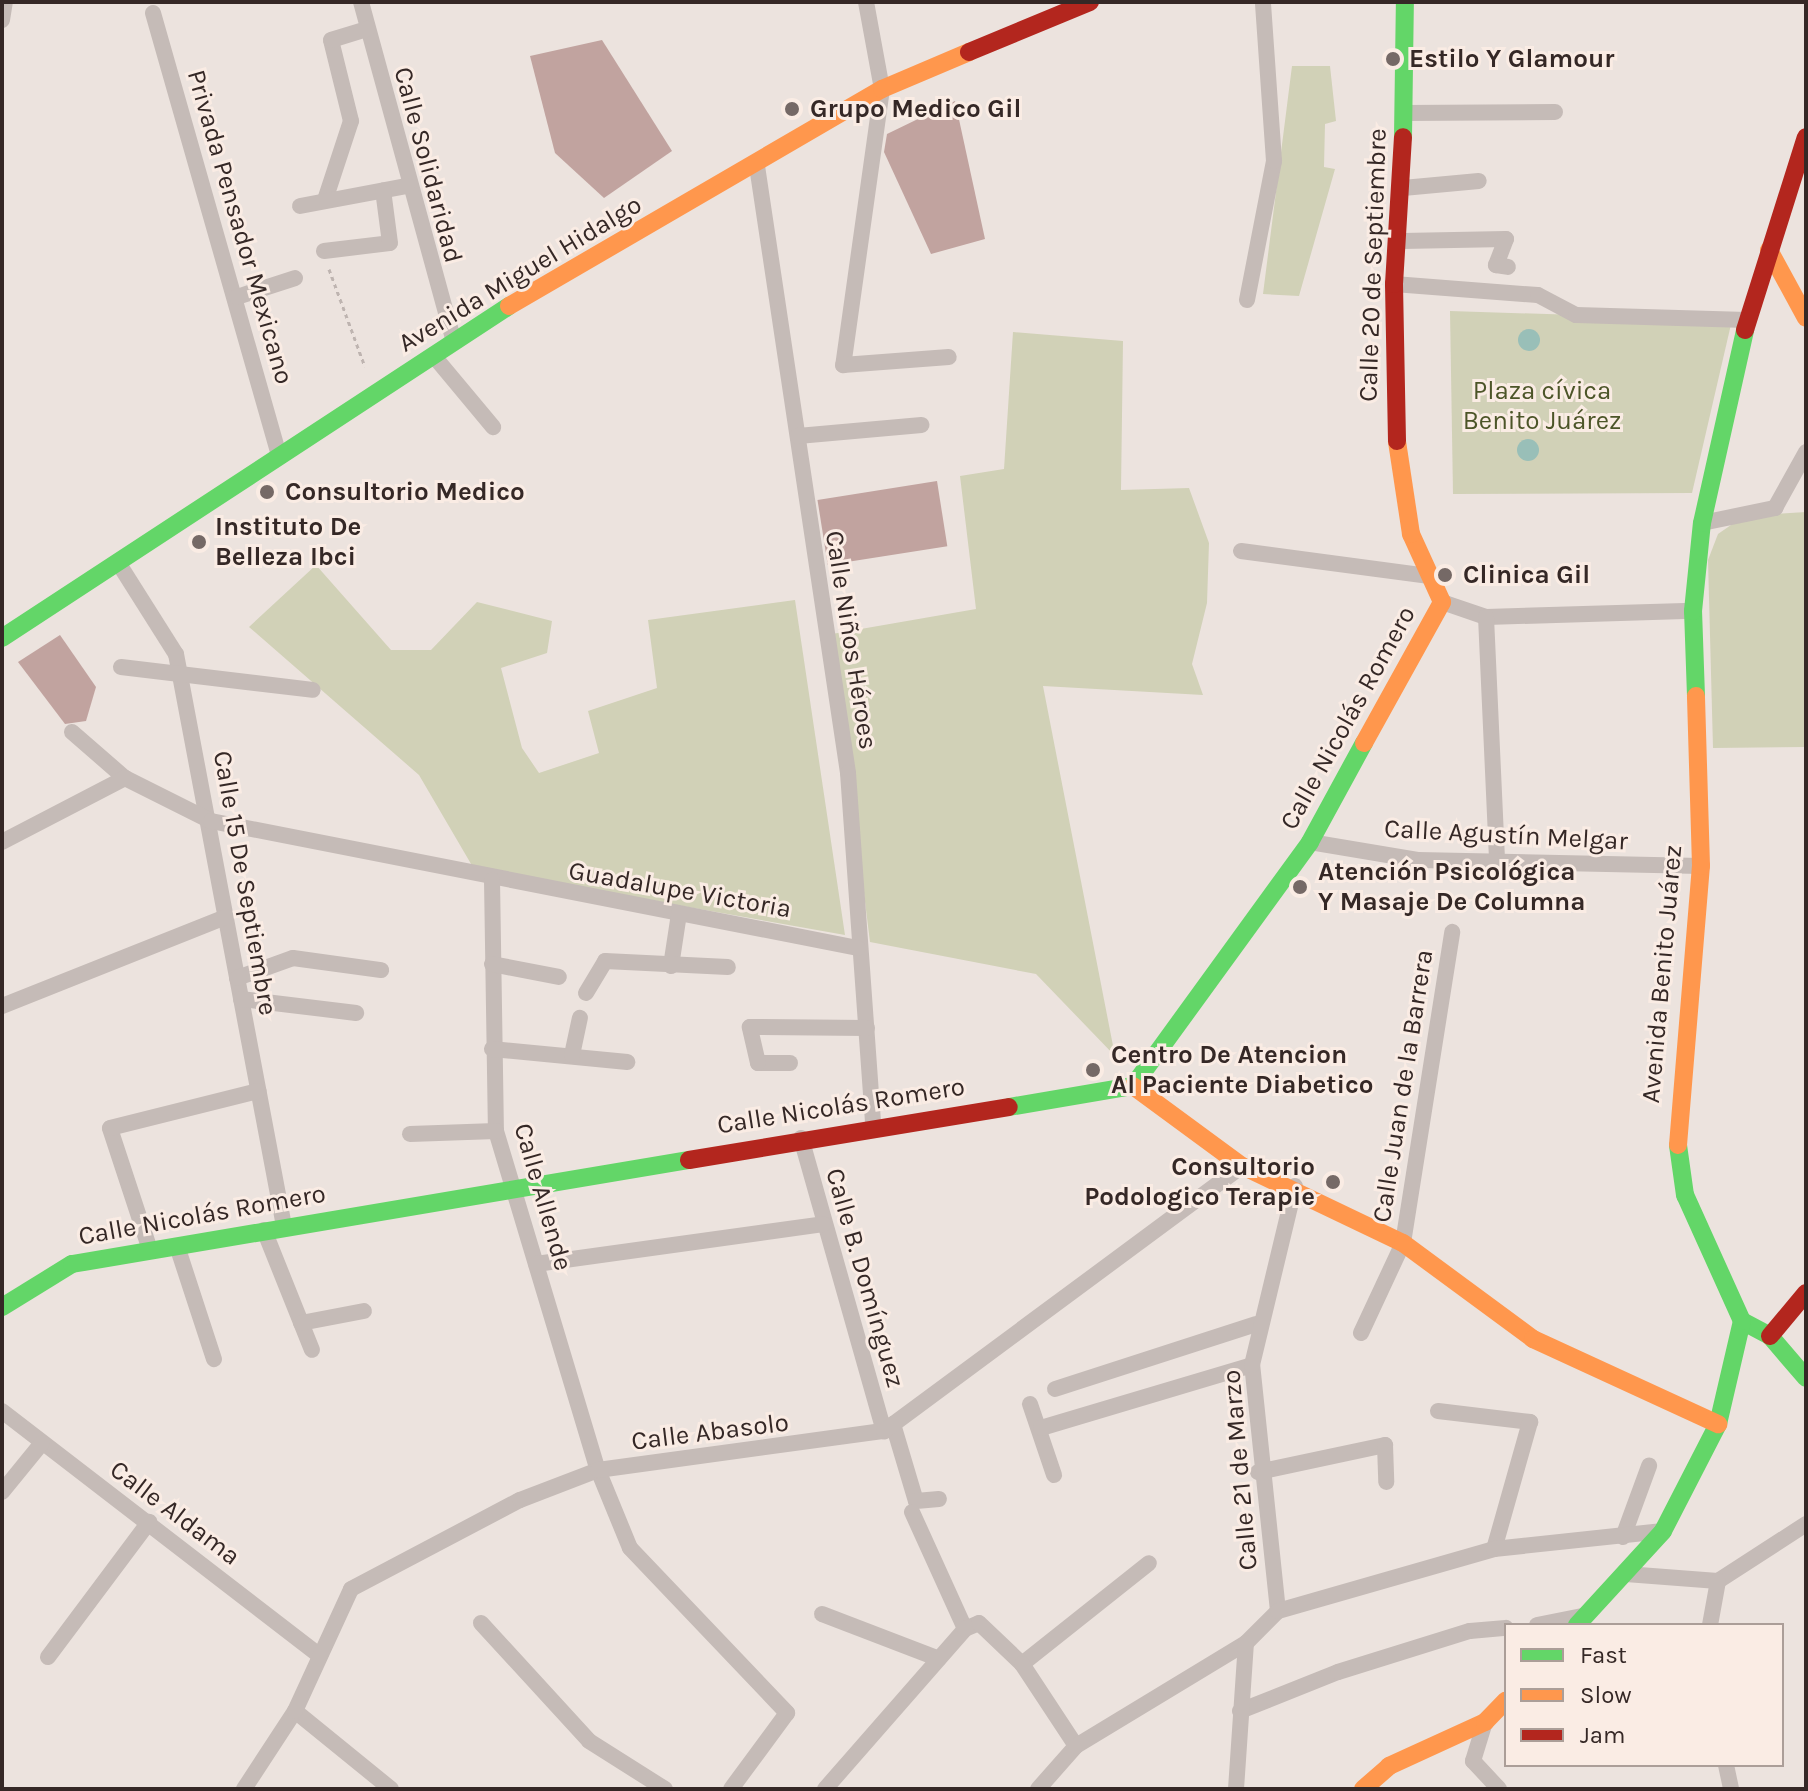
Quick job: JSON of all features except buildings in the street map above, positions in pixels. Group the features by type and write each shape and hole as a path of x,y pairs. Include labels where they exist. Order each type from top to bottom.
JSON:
{"main road":[{"name":"Avenida Miguel Hidalgo","path":"2,638 119,564 453,339 757,166 882,89 1090,2"},
{"name":"Calle 20 de Septiembre","path":"1405,2 1402,241 1394,284 1398,481 1411,534 1435,577 1442,602"},
{"name":"Avenida Benito Juárez","path":"1742,1321 1685,1195 1679,1158 1676,1107 1701,866 1693,611 1702,523 1747,320 1806,137"},
{"path":"1769,250 1806,318"},
{"name":"Calle Nicolás Romero","path":"2,1307 72,1264 510,1186 1133,1086 1310,842 1442,602"},
{"path":"1133,1086 1242,1166 1295,1186 1403,1243 1533,1339 1718,1424"},
{"path":"1770,1336 1806,1293"},
{"path":"1582,1620 1663,1531 1718,1424 1742,1321 1770,1336 1806,1378"},
{"path":"1363,1789 1389,1766 1485,1722 1504,1702"}],"street":[{"path":"2,20 5,2"},
{"name":"Calle Solidaridad","path":"361,2 407,186 453,339"},
{"path":"866,2 882,89 843,365 949,357"},
{"path":"1247,300 1274,161 1263,2"},
{"name":"Privada Pensador Mexicano","path":"153,13 237,297 279,455"},
{"path":"326,197 351,121 331,40 367,29"},
{"path":"1404,113 1555,112"},
{"name":"Calle Niños Héroes","path":"757,166 798,436 816,594 848,773 873,1126"},
{"path":"1403,188 1479,181"},
{"path":"300,206 326,197 407,186"},
{"path":"324,251 390,243 383,190"},
{"path":"1402,241 1506,239 1496,265 1508,267"},
{"path":"237,297 295,278"},
{"path":"1394,284 1538,295 1576,315 1747,320"},
{"path":"433,355 493,427"},
{"path":"798,436 922,425"},
{"path":"1702,523 1775,508 1806,452"},
{"path":"1241,551 1435,577"},
{"name":"Calle 15 De Septiembre","path":"119,564 161,626 181,679 211,821 284,1226"},
{"path":"1442,602 1486,617 1693,611"},
{"path":"1486,617 1497,862"},
{"path":"121,667 181,679 313,690"},
{"name":"Guadalupe Victoria","path":"72,732 125,778 211,821 492,880 858,948"},
{"path":"2,842 125,778"},
{"name":"Calle Agustín Melgar","path":"1310,842 1418,860 1701,866"},
{"name":"Calle Allende","path":"492,880 492,1049 496,1131 510,1186 598,1470 630,1548 787,1713 731,1789"},
{"path":"671,966 679,914"},
{"path":"2,1006 226,917"},
{"name":"Calle Juan de la Barrera","path":"1361,1333 1403,1243 1452,932"},
{"path":"237,978 293,958 381,970"},
{"path":"586,993 605,961 728,967"},
{"path":"492,964 559,977"},
{"path":"241,999 356,1013"},
{"path":"572,1055 580,1018"},
{"path":"790,1063 758,1063 750,1027 867,1028"},
{"path":"492,1049 627,1062"},
{"path":"150,1250 110,1128 258,1091"},
{"path":"410,1134 496,1131"},
{"name":"Calle B. Domínguez","path":"801,1138 823,1224 888,1428 916,1501 939,1499"},
{"name":"Calle Abasolo","path":"244,1789 295,1711 317,1654 351,1589 520,1500 598,1470 888,1428 1242,1166"},
{"name":"Calle 21 de Marzo","path":"1278,1611 1258,1472 1252,1365 1256,1324 1295,1186"},
{"path":"536,1264 823,1224"},
{"path":"264,1230 312,1350"},
{"path":"177,1246 214,1359"},
{"path":"301,1323 364,1311"},
{"path":"1055,1389 1256,1324"},
{"path":"1041,1428 1252,1365"},
{"path":"1030,1404 1041,1428 1054,1475"},
{"name":"Calle Aldama","path":"2,1411 317,1654"},
{"path":"1438,1411 1530,1422 1494,1549"},
{"path":"2,1492 42,1443"},
{"path":"1258,1472 1385,1445 1386,1482"},
{"path":"1623,1537 1649,1466"},
{"path":"912,1512 965,1629"},
{"path":"48,1657 149,1522"},
{"path":"1626,1574 1718,1581 1806,1524"},
{"path":"1038,1789 1076,1746 1246,1643 1278,1611 1494,1549 1663,1531"},
{"path":"1022,1664 1149,1563"},
{"path":"1710,1623 1718,1581"},
{"path":"822,1614 939,1659"},
{"path":"1555,1623 1582,1620"},
{"path":"481,1623 589,1741 665,1789"},
{"path":"825,1789 965,1629 990,1626 1022,1664 1076,1746"},
{"path":"1240,1711 1367,1662 1470,1631 1504,1628"},
{"path":"1236,1789 1246,1643"},
{"path":"295,1711 391,1789"},
{"path":"1485,1722 1473,1761 1499,1789"},
{"path":"1726,1767 1731,1789"}],"path":[{"path":"324,251 365,367"}],"green space":[{"path":"1292,66 1330,66 1336,121 1325,124 1324,167 1335,169 1299,296 1263,294"},
{"name":"Plaza cívica Benito Juárez","path":"1450,311 1732,320 1692,493 1453,494"},
{"path":"1013,332 1123,341 1121,490 1189,488 1209,543 1207,603 1192,664 1203,695 1043,686 1115,1056 1036,974 870,942 832,634 976,609 960,476 1004,469"},
{"path":"1806,512 1806,747 1713,748 1708,560 1718,534 1744,516"},
{"path":"316,565 391,650 431,650 477,602 552,621 547,653 501,668 522,748 539,773 599,753 588,711 657,688 648,620 795,600 845,935 474,869 419,775 249,627"}],"water":[{"path":"1529,329 1540,340 1529,351 1518,340"},
{"path":"1528,439 1536,442 1539,450 1536,458 1528,461 1520,458 1517,450 1520,442"}],"traffic: fast":[{"path":"1403,137 1405,2"},
{"path":"2,638 509,306"},
{"path":"1696,696 1693,611 1702,523 1745,330"},
{"path":"1009,1107 1133,1086 1310,842 1364,743"},
{"path":"1579,1623 1663,1531 1718,1424 1742,1321 1685,1195 1678,1145"},
{"path":"2,1307 72,1264 689,1160"},
{"path":"1742,1321 1770,1336 1806,1378"}],"traffic: slow":[{"path":"509,306 882,89 969,52"},
{"path":"1769,250 1806,318"},
{"path":"1364,743 1442,602 1411,534 1397,441"},
{"path":"1678,1145 1701,866 1696,696"},
{"path":"1133,1086 1242,1166 1403,1243 1533,1339 1718,1424"},
{"path":"1363,1789 1389,1766 1485,1722 1504,1702"}],"traffic: jam":[{"path":"969,52 1090,2"},
{"path":"1397,441 1394,284 1403,137"},
{"path":"1745,330 1806,137"},
{"path":"689,1160 1009,1107"},
{"path":"1770,1336 1806,1293"}],"place":[{"name":"Estilo Y Glamour","path":"1393,59"},
{"name":"Grupo Medico Gil","path":"792,109"},
{"name":"Consultorio Medico","path":"267,492"},
{"name":"Instituto De Belleza Ibci","path":"199,542"},
{"name":"Clinica Gil","path":"1445,575"},
{"name":"Atención Psicológica Y Masaje De Columna","path":"1300,887"},
{"name":"Centro De Atencion Al Paciente Diabetico","path":"1093,1070"},
{"name":"Consultorio Podologico Terapie","path":"1333,1182"}]}
